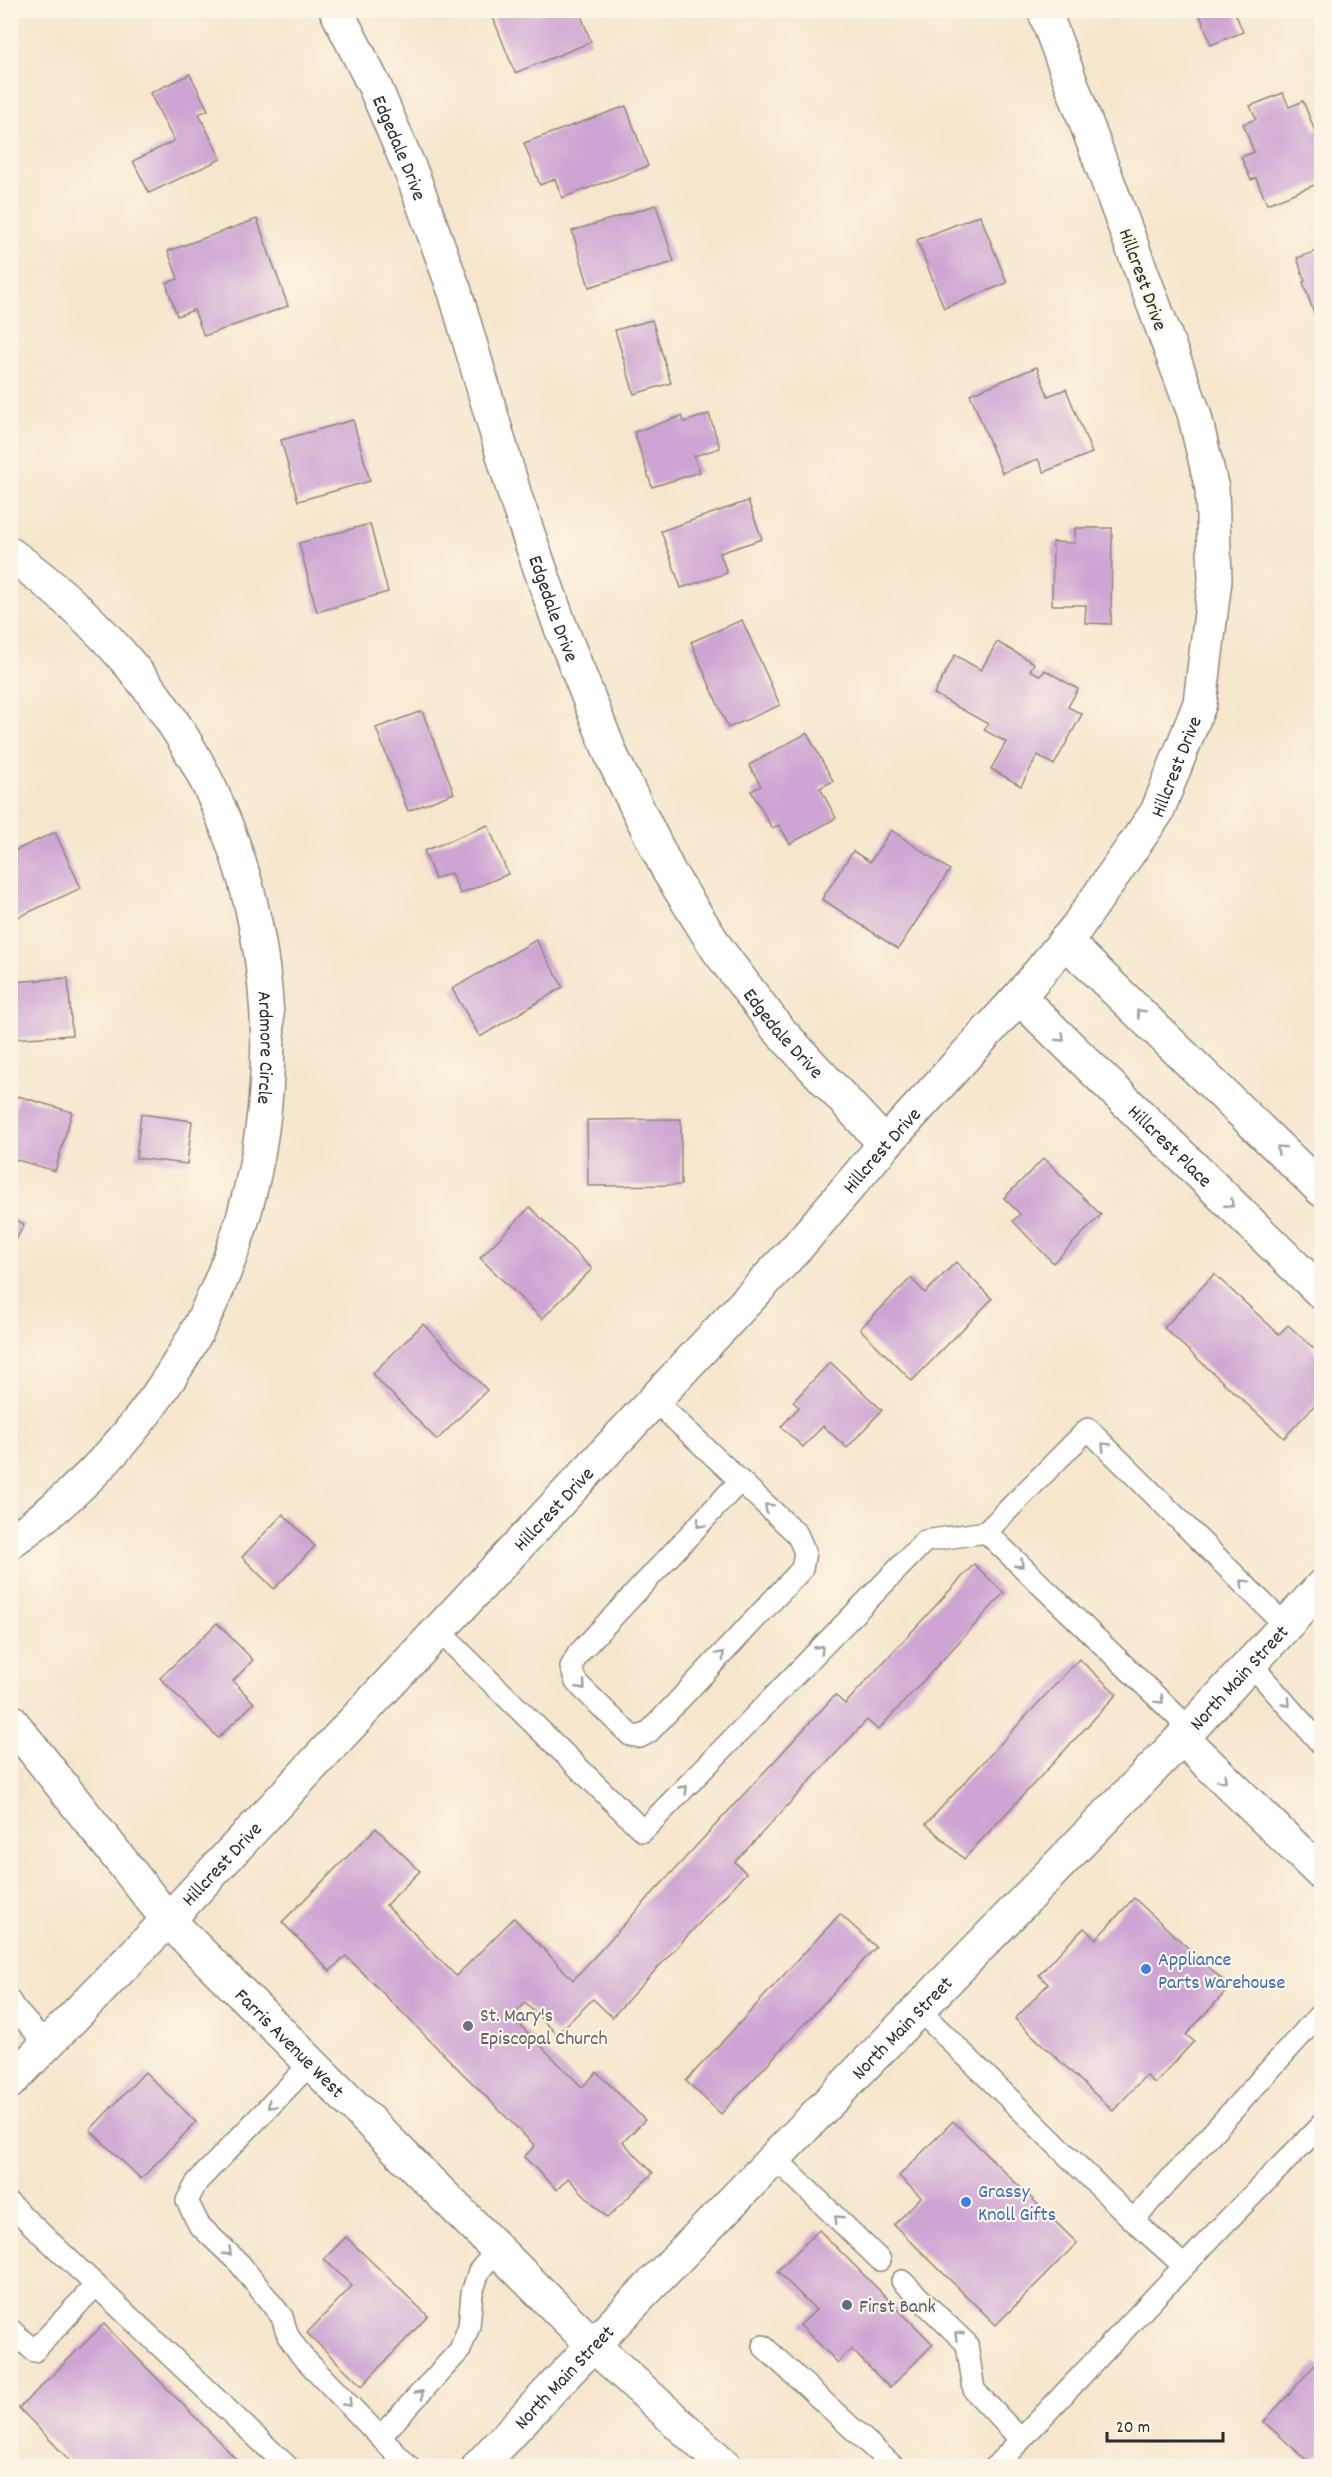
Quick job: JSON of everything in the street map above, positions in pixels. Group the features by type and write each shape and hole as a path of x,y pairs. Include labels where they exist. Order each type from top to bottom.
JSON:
{"street":[{"name":"Edgedale Drive","path":"336,10 375,87 414,179 454,292 516,499 555,612 612,757 669,872 718,950 777,1028 885,1144"},
{"name":"Hillcrest Drive","path":"10,2082 168,1920 799,1245 885,1144 1019,997 1065,941 1157,812 1200,703 1215,580 1212,489 1194,413 1044,10"},
{"name":"Ardmore Circle","path":"10,554 46,580 99,628 146,683 186,743 219,807 243,875 260,944 268,1016 268,1088 258,1160 241,1229 216,1296 182,1360 142,1419 95,1473 41,1521 10,1542"},
{"path":"1065,941 1322,1190"},
{"name":"Hillcrest Place","path":"1019,997 1322,1293"},
{"name":"North Main Street","path":"479,2466 592,2345 1186,1733 1322,1586"},
{"name":"Farris Avenue West","path":"10,1720 168,1920 592,2345 725,2466"},
{"path":"1186,1733 1322,1874"}],"lane":[{"path":"654,1400 797,1534 805,1552 802,1569 649,1732 640,1737 630,1735 576,1682 571,1667 578,1653 740,1481"},
{"path":"439,1631 644,1831 925,1541 986,1532 1088,1429 1286,1625"},
{"path":"986,1532 1186,1733"},
{"path":"1250,1663 1322,1745"},
{"path":"10,2001 47,2045"},
{"path":"918,2009 1133,2220 1185,2266"},
{"path":"1133,2220 1322,2012"},
{"path":"311,2062 197,2182 187,2201 199,2225 240,2264 282,2317 288,2336 301,2355 408,2466"},
{"path":"996,2466 1322,2124"},
{"path":"774,2157 880,2259"},
{"path":"10,2204 287,2466"},
{"path":"380,2437 460,2350 469,2326 472,2293 480,2271 497,2250"},
{"path":"902,2281 967,2344 974,2390 1021,2440"},
{"path":"10,2329 34,2351 96,2285"},
{"path":"764,2346 892,2466"}],"building":[{"path":"490,10 579,10 591,42 515,73"},
{"path":"1198,10 1234,10 1243,32 1211,45"},
{"path":"190,74 208,110 199,114 221,159 149,193 133,161 174,141 150,93"},
{"path":"1283,93 1289,107 1303,101 1315,131 1322,129 1322,182 1267,204 1256,178 1251,180 1241,157 1254,152 1243,124 1256,119 1250,106"},
{"path":"626,106 648,166 562,198 555,179 540,185 524,143"},
{"path":"656,205 674,262 589,287 572,231"},
{"path":"980,215 1007,283 944,308 917,240"},
{"path":"257,219 288,306 204,336 194,310 177,316 166,283 178,279 168,251"},
{"path":"1322,249 1322,333 1321,333 1297,258"},
{"path":"652,320 671,383 634,394 615,330"},
{"path":"1037,367 1048,396 1066,389 1092,453 1044,472 1038,459 1002,473 970,394"},
{"path":"709,414 720,448 694,456 700,472 652,487 634,432 682,416 684,422"},
{"path":"353,420 370,481 298,501 281,440"},
{"path":"748,501 762,539 720,553 727,573 681,588 661,531"},
{"path":"370,524 388,592 317,612 299,543"},
{"path":"1075,528 1112,528 1111,624 1085,623 1086,605 1052,605 1053,542 1075,543"},
{"path":"742,620 780,705 728,728 691,642"},
{"path":"997,642 1034,663 1030,670 1041,676 1045,670 1078,689 1068,707 1082,714 1054,765 1038,755 1021,786 991,769 1006,742 984,730 988,724 934,694 955,655 981,670"},
{"path":"422,711 454,793 408,811 376,728"},
{"path":"807,733 833,781 820,788 836,818 790,844 779,825 772,828 751,791 761,786 749,765"},
{"path":"488,825 508,874 460,894 451,873 435,879 424,851"},
{"path":"891,830 950,870 898,949 822,899 853,851 870,862"},
{"path":"55,832 81,888 10,921 10,853"},
{"path":"536,940 563,987 480,1037 452,989"},
{"path":"68,978 72,1035 10,1039 10,982"},
{"path":"18,1096 72,1112 55,1171 10,1158 10,1125"},
{"path":"141,1114 192,1121 187,1164 136,1158"},
{"path":"681,1119 681,1185 588,1186 587,1120"},
{"path":"1044,1158 1101,1215 1053,1263 1013,1221 1020,1214 1004,1198"},
{"path":"530,1207 592,1269 542,1319 480,1258"},
{"path":"10,1217 24,1224 10,1252"},
{"path":"956,1262 992,1299 912,1381 860,1329 911,1278 925,1293"},
{"path":"1214,1274 1279,1334 1288,1325 1322,1356 1322,1397 1284,1438 1164,1328"},
{"path":"423,1324 487,1390 437,1440 372,1374"},
{"path":"830,1362 882,1410 847,1448 823,1426 803,1447 781,1427 799,1407 793,1402"},
{"path":"283,1514 315,1546 274,1589 242,1557"},
{"name":"St. Mary's Episcopal Church","path":"974,1564 1004,1593 878,1730 867,1720 735,1862 746,1873 612,2017 593,1999 557,2034 525,2003 512,2017 582,2087 597,2072 645,2120 623,2142 653,2173 607,2218 568,2178 557,2190 524,2157 535,2146 346,1956 330,1971 282,1922 376,1828 420,1871 386,1905 456,1976 514,1918 573,1980 835,1695 845,1704"},
{"path":"217,1623 253,1660 233,1681 254,1703 218,1738 160,1678"},
{"path":"1079,1659 1117,1694 964,1859 926,1824"},
{"path":"1134,1898 1230,1987 1186,2035 1194,2041 1155,2084 1146,2075 1113,2111 1015,2019 1048,1984 1039,1975 1061,1951 1084,1928 1096,1939"},
{"path":"840,1914 876,1947 721,2114 686,2081"},
{"path":"145,2072 196,2122 141,2179 90,2130"},
{"path":"953,2121 1077,2243 996,2325 894,2225 921,2197 899,2176"},
{"path":"819,2230 933,2344 890,2388 851,2349 838,2363 800,2325 816,2310 777,2271"},
{"path":"346,2237 428,2316 362,2386 307,2333 352,2286 324,2259"},
{"path":"104,2324 243,2466 75,2466 19,2408"},
{"path":"1317,2362 1322,2366 1322,2452 1311,2464 1264,2422"}],"place":[{"name":"Appliance Parts Warehouse","path":"1146,1969"},
{"name":"St. Mary's Episcopal Church","path":"468,2026"},
{"name":"Grassy Knoll Gifts","path":"966,2202"},
{"name":"First Bank","path":"847,2305"}]}
